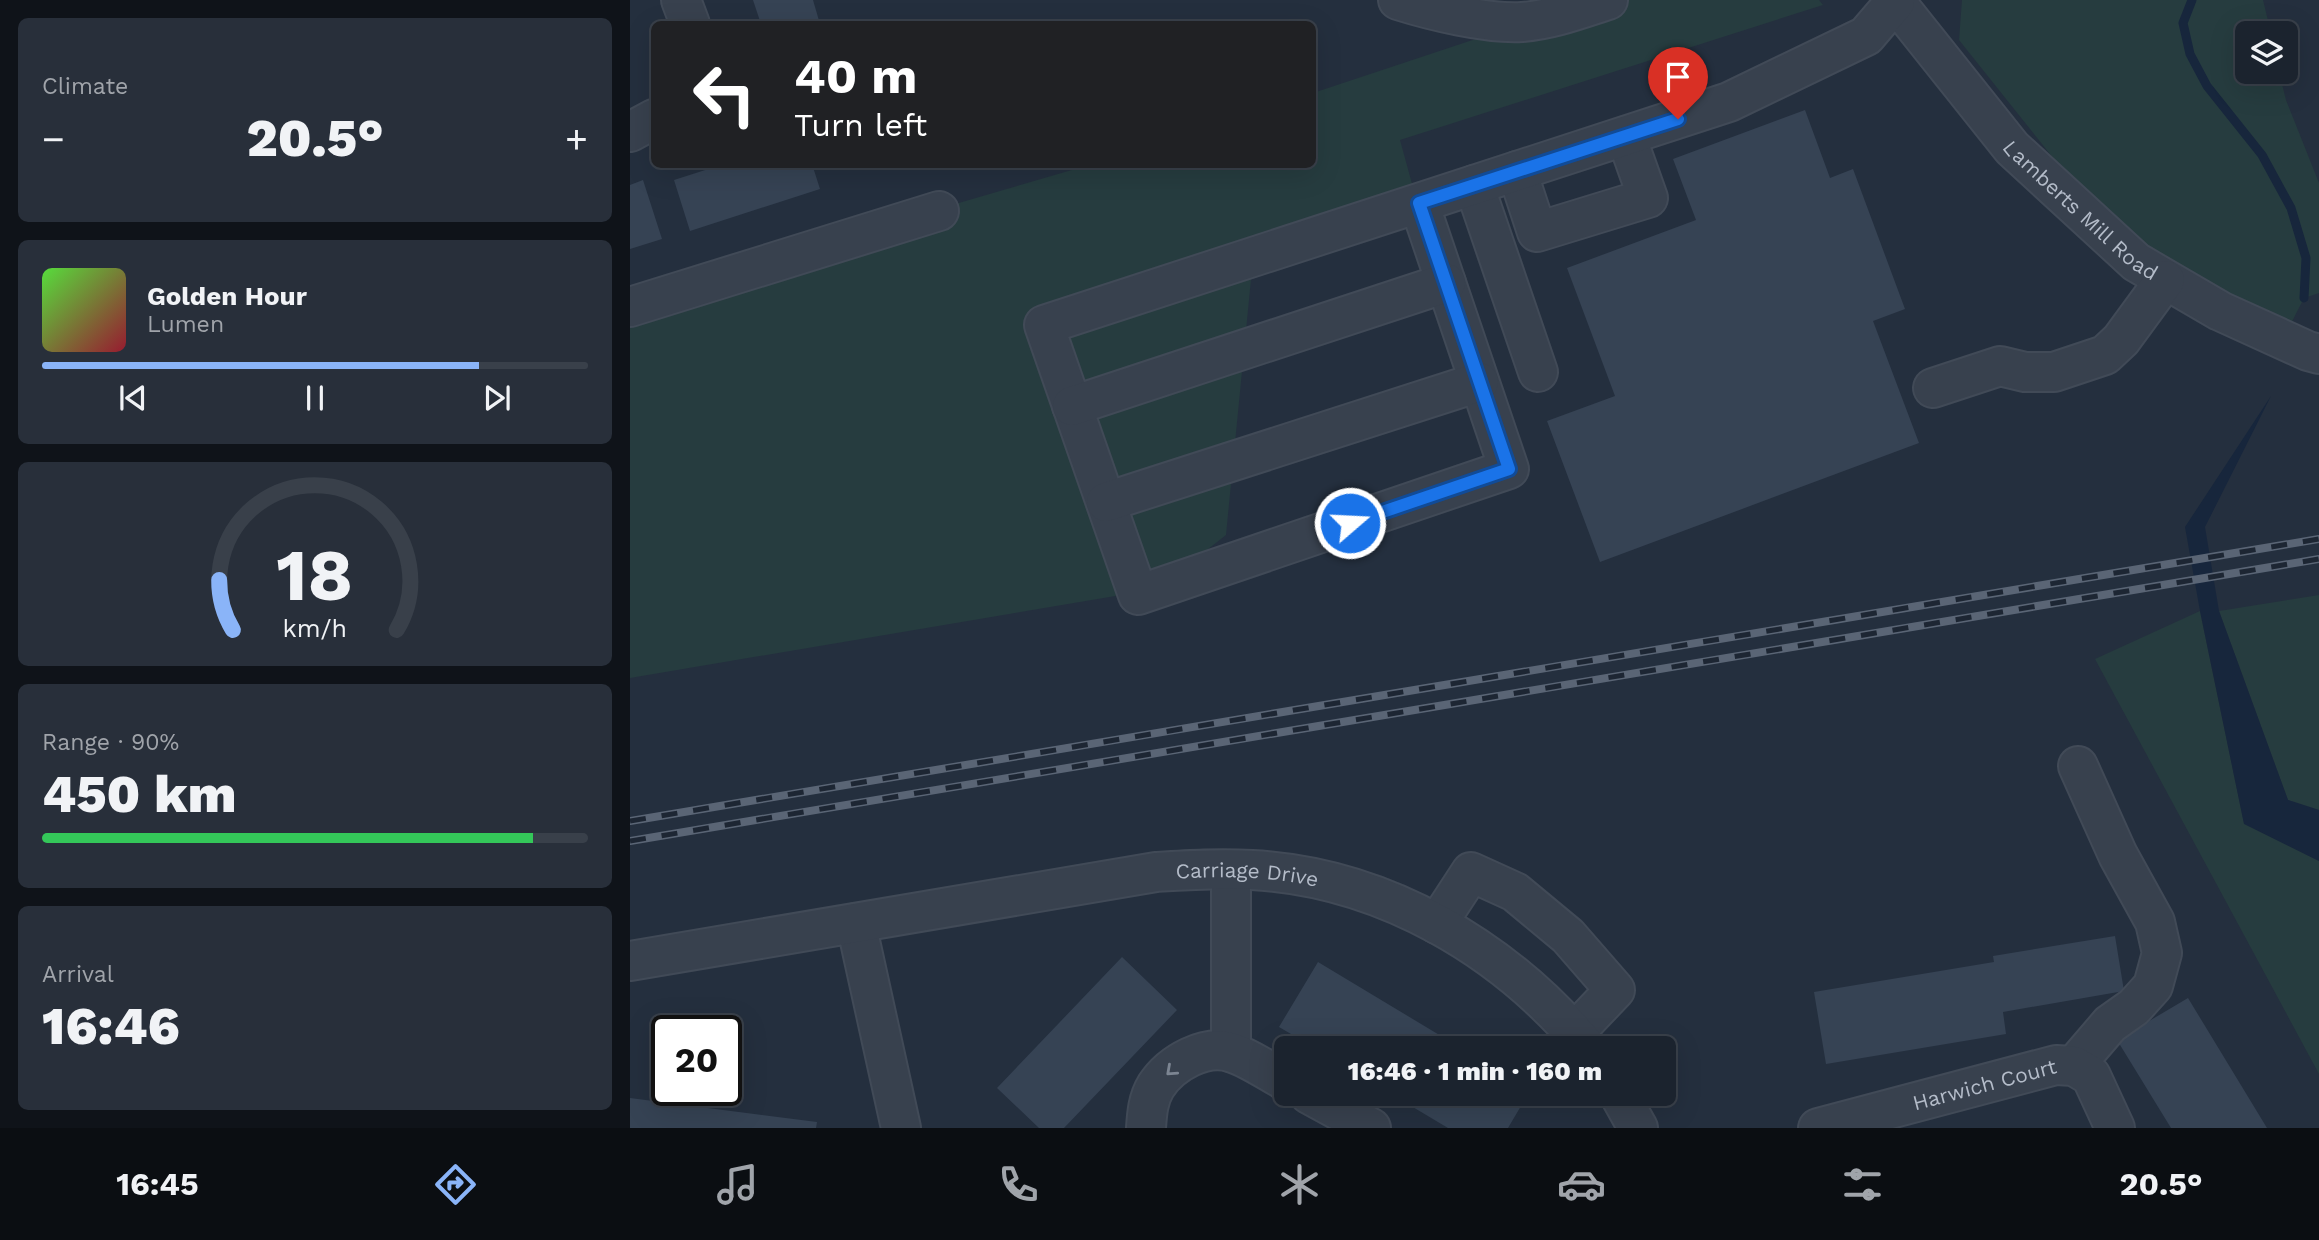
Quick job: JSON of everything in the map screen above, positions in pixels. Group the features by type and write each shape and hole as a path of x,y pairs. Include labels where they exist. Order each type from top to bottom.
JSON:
{"street":[{"path":"681,0 689,21"},
{"path":"1398,0 1470,17 1522,22 1562,14 1608,0"},
{"path":"1419,203 1509,469 1138,595 1044,325 1729,102 1866,36 1895,1"},
{"name":"Lamberts Mill Road","path":"1895,1 2012,148 2136,262 2220,311 2319,354"},
{"path":"630,132 651,121"},
{"path":"1517,171 1538,232 1648,198 1626,136"},
{"path":"1474,185 1538,372"},
{"path":"630,307 939,211"},
{"path":"1933,388 2000,366 2025,372 2054,372 2105,355 2121,340 2165,280"},
{"path":"1072,407 1446,283"},
{"path":"1106,502 1479,382"},
{"path":"2074,1066 2110,1024 2134,1007 2153,986 2162,953 2155,922 2118,855 2078,766"},
{"path":"1231,870 1231,1052"},
{"name":"Carriage Drive","path":"630,961 1156,872 1231,870 1303,877 1352,888 1399,905 1437,923 1485,953 1525,983 1576,1036"},
{"path":"1437,923 1471,872 1515,892 1568,936 1615,990 1584,1036"},
{"path":"856,923 901,1128"},
{"path":"1146,1128 1147,1107 1156,1086 1172,1068 1185,1059 1207,1052 1231,1052 1274,1075"},
{"name":"Harwich Court","path":"1818,1128 2056,1065 2074,1066 2091,1076 2115,1128"},
{"path":"1331,1106 1371,1128"},
{"path":"1626,1106 1638,1128"}],"green space":[{"path":"1593,0 1819,0 1823,5 1400,140 1414,191 1252,269 1226,535 1157,589 630,678 630,315 945,207 1079,168 1316,168 1316,92"},
{"path":"1962,0 2263,0 2268,21 2235,21 2235,84 2282,84 2319,183 2319,293 2304,298 2283,339 2136,262 1959,40"},
{"path":"2319,595 2319,810 2288,800 2219,611"},
{"path":"2200,611 2244,823 2319,861 2319,1074 2095,659"}],"water":[{"path":"2271,396 2205,527 2219,611 2288,800 2319,810 2319,861 2244,824 2185,527"}],"building":[{"path":"753,0 813,0 819,21 760,21"},
{"path":"1805,110 1830,178 1853,169 1905,309 1873,321 1919,443 1600,562 1547,421 1615,396 1567,268 1696,220 1673,159"},
{"path":"712,168 813,168 820,189 690,231 674,180"},
{"path":"643,180 662,239 630,249 630,185"},
{"path":"2115,936 2124,991 2003,1012 2006,1034 1826,1064 1814,992 1994,962 1993,956"},
{"path":"1122,957 1177,1010 1064,1128 1039,1128 997,1088"},
{"path":"1318,962 1441,1036 1294,1036 1279,1027"},
{"path":"2188,998 2267,1128 2171,1128 2117,1040"},
{"path":"630,1098 651,1101 651,1106 692,1106 817,1122 816,1128 630,1128"},
{"path":"1411,1106 1521,1106 1508,1128 1448,1128"}],"waterway":[{"path":"2192,0 2183,23 2190,54 2207,86 2262,155 2291,208 2306,258 2304,298"}],"railway":[{"path":"630,821 2319,539"},
{"path":"630,841 2319,559"}],"route":[{"path":"1350,523 1509,469 1419,203 1678,119"}]}
